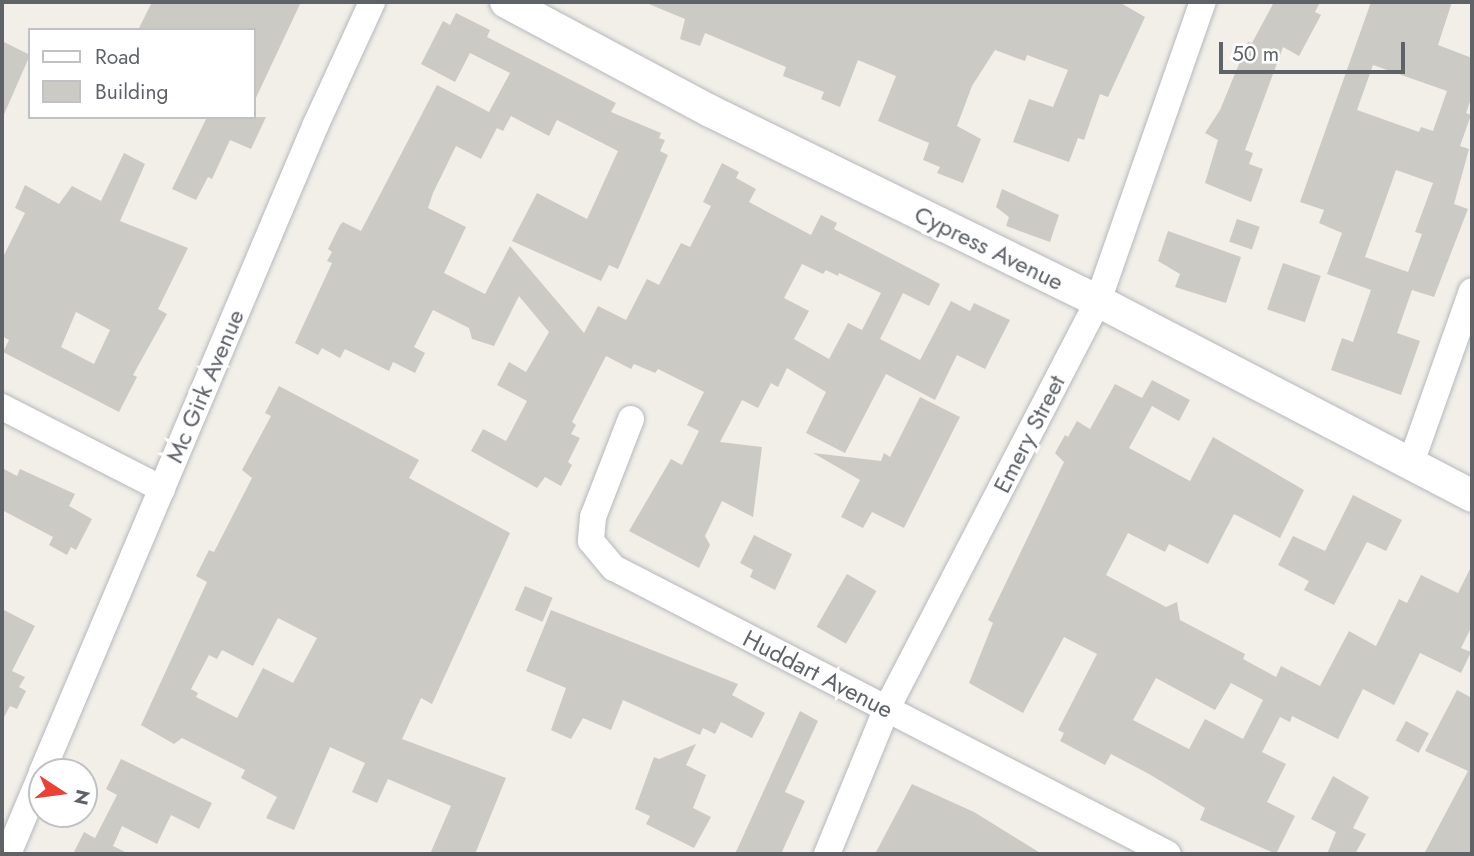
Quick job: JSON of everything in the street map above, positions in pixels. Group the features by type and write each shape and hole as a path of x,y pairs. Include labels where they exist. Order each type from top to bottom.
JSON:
{"street":[{"name":"Mc Girk Avenue","path":"48,758 372,2"},
{"name":"Cypress Avenue","path":"506,2 710,111 1098,301 1472,496"},
{"name":"Emery Street","path":"827,854 886,710 1098,301 1203,2"},
{"path":"1411,463 1472,291"},
{"path":"2,407 162,489"},
{"name":"Huddart Avenue","path":"631,419 593,517 591,541 614,568 1168,854"},
{"name":"Mc Girk Avenue","path":"8,854 28,806"}],"building":[{"path":"152,2 301,2 256,98 256,28 139,28"},
{"path":"644,2 1119,2 1145,17 1108,97 1100,94 1084,140 1078,138 1069,162 1013,142 1029,99 1053,107 1068,70 1027,55 1025,61 995,50 972,86 957,126 981,139 963,183 937,173 940,167 923,160 929,143 878,121 896,76 858,60 840,107 821,99 824,92 783,76 786,67 705,33 700,46 680,39 685,19"},
{"path":"1274,2 1320,2 1315,12 1321,15 1299,56 1283,47 1245,150 1253,153 1249,164 1263,169 1251,202 1205,183 1218,140 1205,133 1220,110 1248,42 1252,43"},
{"path":"1371,2 1452,2 1438,45 1472,58 1472,96 1466,113 1471,115 1460,146 1469,149 1454,204 1468,209 1434,297 1412,290 1397,333 1420,341 1401,395 1331,370 1342,338 1353,342 1371,290 1327,274 1342,233 1319,223 1324,210 1300,202","holes":["1373,65 1447,91 1433,131 1421,127 1419,132 1357,110","1396,170 1433,183 1415,232 1422,234 1408,272 1365,257"]},
{"path":"456,13 490,30 487,37 616,103 611,112 661,133 659,138 665,140 660,151 668,155 618,269 609,265 601,281 512,241 537,193 587,219 618,151 557,120 549,136 511,116 503,131 497,128 481,159 456,146 433,193 428,208 466,227 444,273 485,294 510,246 584,333 598,306 626,320 647,279 659,285 681,243 690,247 711,206 703,202 722,163 739,172 736,178 756,189 749,202 811,235 821,215 837,223 834,229 940,284 929,306 903,293 880,339 920,360 951,301 970,311 974,303 1010,320 985,369 957,355 935,400 886,374 845,453 806,433 826,392 787,368 778,387 771,383 758,408 742,400 720,442 762,447 753,517 722,501 705,536 710,545 699,568 629,531 671,459 682,465 699,431 687,425 704,392 658,369 655,373 634,364 631,369 606,356 572,422 576,425 571,434 580,438 568,462 572,465 561,486 545,477 537,488 471,451 483,429 506,441 527,401 497,385 509,362 526,372 549,332 519,296 494,346 472,339 469,328 433,310 414,347 425,353 415,373 393,362 389,371 345,349 340,358 322,348 318,355 295,343 332,263 327,261 332,252 328,249 340,225 343,222 361,231 437,85 489,112 510,73 470,53 455,82 421,64 443,21 450,25","holes":["802,264 823,274 826,270 838,276 839,273 881,293 862,330 848,323 829,359 794,339 809,311 784,298"]},
{"path":"2,41 28,54 28,60 2,119"},
{"path":"266,117 251,149 230,140 212,179 208,177 196,200 172,189 206,119"},
{"path":"124,153 145,164 120,221 188,248 158,309 167,314 133,375 137,377 119,412 3,352 9,340 2,336 2,259 25,213 15,208 25,185 59,204 72,186 101,201","holes":["76,312 110,330 94,364 61,347"]},
{"path":"1002,189 1059,215 1050,242 1006,226 1009,217 996,207"},
{"path":"1237,219 1260,227 1252,250 1229,242"},
{"path":"1168,231 1241,257 1226,303 1175,287 1180,274 1158,261"},
{"path":"1283,263 1321,276 1305,322 1267,309"},
{"path":"1152,380 1190,400 1179,421 1152,406 1129,448 1190,481 1213,437 1304,490 1280,538 1234,514 1208,564 1169,544 1165,552 1128,533 1106,575 1166,607 1177,602 1180,620 1245,654 1243,659 1276,677 1281,666 1320,686 1349,631 1376,646 1399,599 1407,603 1421,575 1458,593 1472,565 1472,626 1461,648 1471,652 1461,673 1420,653 1394,705 1363,689 1338,739 1292,716 1290,722 1280,717 1262,752 1286,764 1267,802 1295,816 1276,854 1200,820 1205,808 1111,754 1105,765 1060,741 1064,733 1058,730 1097,654 1064,637 1023,713 969,683 993,623 988,620 1064,462 1055,453 1065,435 1068,437 1077,421 1090,429 1115,384 1142,398","holes":["1156,678 1215,710 1231,683 1263,700 1243,739 1205,719 1189,749 1133,720"]},
{"path":"279,386 419,460 409,478 510,533 432,704 421,698 402,739 506,778 475,854 430,854 451,806 388,779 377,803 352,792 365,763 330,747 294,830 266,818 277,797 241,778 245,770 182,738 174,744 141,725 207,582 196,576 209,550 214,552 252,478 242,470 271,416 265,413","holes":["278,618 317,638 293,683 263,668 237,718 196,697 198,693 191,689 209,655 217,659 222,650 253,666"]},
{"path":"920,397 960,417 904,528 872,512 863,528 841,517 860,480 813,453 881,461 884,453 890,457"},
{"path":"2,468 17,476 20,469 75,494 69,506 92,519 76,550 71,547 67,555 49,545 53,537 2,510"},
{"path":"1353,495 1402,520 1386,551 1367,542 1334,605 1304,590 1309,581 1278,565 1293,536 1325,551"},
{"path":"754,535 792,554 775,590 750,577 753,570 740,563"},
{"path":"847,574 876,591 846,644 816,627"},
{"path":"525,586 553,598 542,622 515,610"},
{"path":"2,609 35,626 12,671 25,677 19,687 26,691 17,709 10,706 2,721"},
{"path":"551,610 738,684 732,695 765,713 752,738 721,722 715,734 703,728 700,735 623,700 611,730 583,718 571,739 551,730 566,688 526,671"},
{"path":"1457,690 1472,698 1472,854 1424,854 1468,771 1425,751"},
{"path":"800,711 818,721 785,792 805,801 781,854 735,854"},
{"path":"1406,721 1429,733 1419,753 1396,740"},
{"path":"696,744 686,765 706,775 693,808 711,817 694,848 646,824 650,816 635,809 654,757 659,759"},
{"path":"121,759 212,803 199,829 171,815 157,844 122,826 113,846 129,854 73,854 84,832 95,838 117,795 106,789"},
{"path":"1333,776 1369,797 1353,828 1366,834 1355,854 1327,854 1336,832 1311,819"},
{"path":"912,784 974,812 1042,854 875,854"}]}
